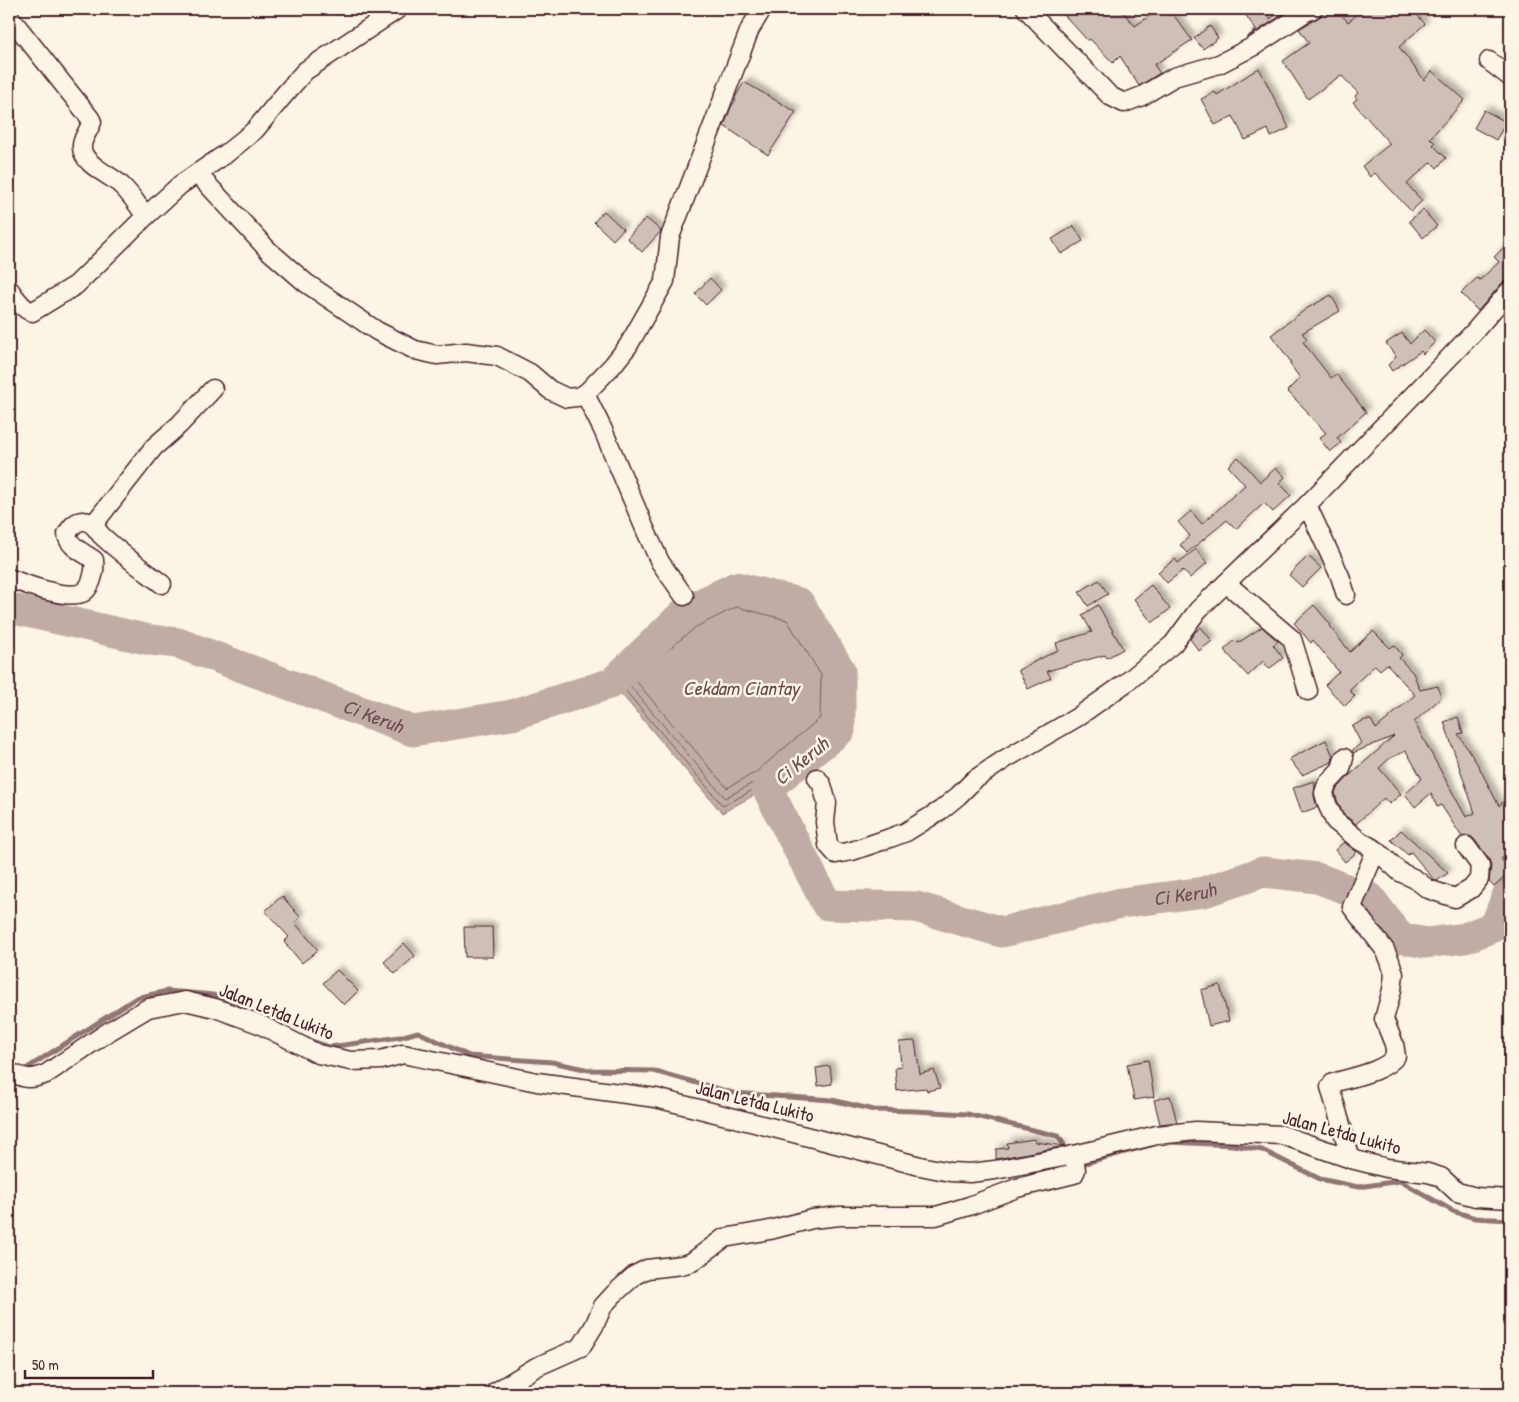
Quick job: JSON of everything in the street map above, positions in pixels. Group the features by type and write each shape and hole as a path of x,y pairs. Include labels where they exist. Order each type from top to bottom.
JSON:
{"street":[{"path":"9,289 28,311 32,312 76,285 180,185 227,153 255,130 305,71 398,9"},
{"path":"197,173 268,250 306,282 377,331 415,350 437,355 466,352 497,356 530,373 550,390 567,398 577,397 586,393 628,346 664,282 670,237 750,29 762,9"},
{"path":"1026,9 1110,96 1124,103 1142,96 1174,77 1228,60 1254,46 1306,12 1314,9"},
{"path":"9,16 90,118 92,122 82,147 83,152 94,167 121,185 146,216"},
{"path":"1489,61 1510,77"},
{"path":"817,778 822,785 827,802 825,822 828,845 836,854 852,851 906,832 941,810 974,780 1005,759 1076,718 1127,682 1173,644 1198,610 1307,505 1473,333 1510,290"},
{"path":"93,525 154,447 179,425 213,389"},
{"path":"586,393 656,554 684,596"},
{"path":"1307,505 1340,576 1346,595"},
{"path":"9,578 56,593 73,596 85,592 92,581 95,566 94,560 70,542 67,534 69,529 80,521 87,521 114,547 162,584"},
{"path":"1226,583 1292,639 1308,691"},
{"path":"1344,758 1341,769 1327,784 1324,793 1335,821 1360,841 1376,850 1400,872 1414,878 1428,889 1455,898 1471,889 1480,879 1480,865 1466,846"},
{"path":"1351,1159 1330,1087 1333,1083 1383,1068 1392,1062 1396,1056 1394,1044 1384,1019 1394,974 1385,950 1352,907 1376,850"},
{"name":"Jalan Letda Lukito","path":"17,1075 34,1079 46,1074 108,1032 148,1008 185,1000 215,1008 259,1024 318,1054 351,1061 381,1060 403,1054 537,1082 656,1098 920,1166 950,1172 970,1173 1071,1160 1157,1135 1196,1131 1282,1135 1351,1159 1387,1168 1428,1172 1441,1177 1457,1192 1476,1197 1510,1198"},
{"path":"494,1393 536,1367 581,1347 594,1326 603,1306 614,1294 647,1268 682,1265 692,1262 724,1238 770,1230 812,1219 840,1216 936,1216 1017,1188 1074,1174 1071,1160"}],"water":[{"name":"Cekdam Ciantay","path":"736,587 799,603 840,670 838,728 767,788 722,813 612,683 622,662 686,611"}],"building":[{"path":"1059,9 1120,9 1135,26 1160,9 1169,9 1192,40 1154,65 1160,73 1139,86 1120,56 1113,63 1090,39 1088,41"},
{"path":"1256,9 1265,9 1270,19 1283,9 1292,9 1246,38 1256,30 1245,14"},
{"path":"1323,9 1336,9 1348,22 1364,9 1412,9 1425,24 1399,47 1424,80 1432,71 1465,100 1430,138 1435,143 1433,145 1446,158 1437,168 1431,162 1407,184 1422,201 1411,211 1375,173 1370,177 1362,166 1390,144 1353,102 1357,99 1355,96 1358,93 1341,75 1308,99 1283,61 1309,43 1299,29 1321,16"},
{"path":"1210,26 1218,38 1203,49 1194,38"},
{"path":"1259,68 1289,128 1271,137 1268,129 1245,140 1233,116 1215,125 1201,99 1215,92 1217,95"},
{"path":"744,82 796,112 768,155 724,126 731,107 736,100 734,100"},
{"path":"1484,110 1506,122 1496,140 1474,128"},
{"path":"1423,210 1437,226 1423,238 1409,221"},
{"path":"604,211 623,229 613,240 594,222"},
{"path":"646,218 661,231 642,252 627,238"},
{"path":"1074,226 1083,241 1061,254 1052,239"},
{"path":"1510,241 1510,280 1502,283 1478,311 1461,293 1477,278 1480,280 1499,262 1494,257"},
{"path":"710,278 721,290 706,305 695,294"},
{"path":"1331,295 1340,311 1302,333 1307,339 1303,342 1331,378 1336,374 1366,412 1337,438 1341,443 1330,452 1319,438 1326,433 1287,391 1300,378 1271,335 1306,309"},
{"path":"1424,330 1435,342 1423,354 1421,351 1392,371 1388,365 1396,357 1386,343 1402,333 1410,344"},
{"path":"1238,457 1260,482 1276,468 1285,477 1279,483 1291,495 1273,512 1264,503 1236,529 1227,520 1187,553 1180,545 1190,536 1178,522 1191,511 1202,524 1245,485 1228,466"},
{"path":"1196,549 1207,563 1190,578 1183,570 1167,583 1158,572 1175,559 1178,563"},
{"path":"1308,556 1321,568 1302,587 1289,575"},
{"path":"1099,580 1108,594 1088,606 1079,592"},
{"path":"1151,585 1170,609 1152,623 1134,599"},
{"path":"1098,605 1123,649 1107,658 1105,655 1047,671 1051,678 1028,689 1018,670 1058,650 1056,643 1092,632 1082,615"},
{"path":"1314,605 1350,652 1373,631 1390,648 1394,645 1402,655 1399,658 1413,673 1420,690 1438,686 1441,698 1414,722 1466,817 1475,813 1444,722 1458,717 1463,733 1458,734 1478,765 1499,806 1510,795 1510,851 1501,859 1510,869 1510,872 1494,887 1489,882 1491,866 1489,859 1474,839 1470,836 1462,837 1441,805 1437,807 1431,793 1415,807 1405,794 1422,779 1406,751 1390,758 1379,768 1401,794 1389,804 1384,798 1356,824 1343,814 1337,800 1336,790 1394,736 1353,753 1352,751 1361,743 1352,726 1365,720 1371,720 1376,729 1415,695 1387,664 1380,670 1375,665 1349,690 1355,696 1345,706 1325,685 1339,672 1313,640 1311,643 1294,623"},
{"path":"1201,627 1212,641 1199,651 1190,639"},
{"path":"1262,627 1278,641 1273,645 1283,658 1269,669 1263,661 1248,676 1224,650 1235,640 1238,643"},
{"path":"1326,740 1333,756 1332,762 1302,775 1289,759"},
{"path":"1314,781 1314,796 1317,807 1302,813 1293,788"},
{"path":"1401,830 1448,873 1437,881 1434,880 1411,852 1408,855 1391,840"},
{"path":"1344,842 1357,852 1345,862 1335,850"},
{"path":"282,896 300,917 295,923 318,950 302,963 284,942 289,937 265,911"},
{"path":"464,927 492,927 493,957 465,957"},
{"path":"404,943 415,956 395,974 384,962"},
{"path":"337,970 358,991 344,1005 323,983"},
{"path":"1220,985 1229,1021 1209,1026 1201,990"},
{"path":"915,1041 920,1074 934,1070 940,1088 927,1091 926,1088 897,1091 895,1068 901,1067 899,1042"},
{"path":"1148,1060 1154,1097 1134,1100 1127,1064"},
{"path":"830,1066 832,1084 818,1086 816,1068"},
{"path":"1170,1096 1177,1122 1160,1124 1154,1100"},
{"path":"1035,1139 1035,1142 1065,1146 996,1159 996,1149 1008,1148 1007,1143"}],"waterway":[{"name":"Ci Keruh","path":"9,608 150,640 178,643 413,731 512,715 612,683 686,611 736,587 799,603 840,670 840,730 767,788 827,905 916,907 1002,932 1121,903 1204,892 1263,872 1317,878 1370,898 1400,938 1426,943 1465,938 1495,926 1510,889"},
{"path":"21,1072 136,998 167,991 213,995 249,1012"},
{"path":"306,1039 330,1047 400,1037 418,1032 469,1056 552,1062 589,1070 654,1071 733,1093 832,1100 874,1110 967,1114 1058,1136 1064,1145 1065,1153"},
{"path":"1168,1142 1233,1145 1262,1150 1320,1179 1358,1187 1400,1181 1453,1211 1475,1218 1510,1220"},
{"path":"1078,1165 1154,1144"}]}
